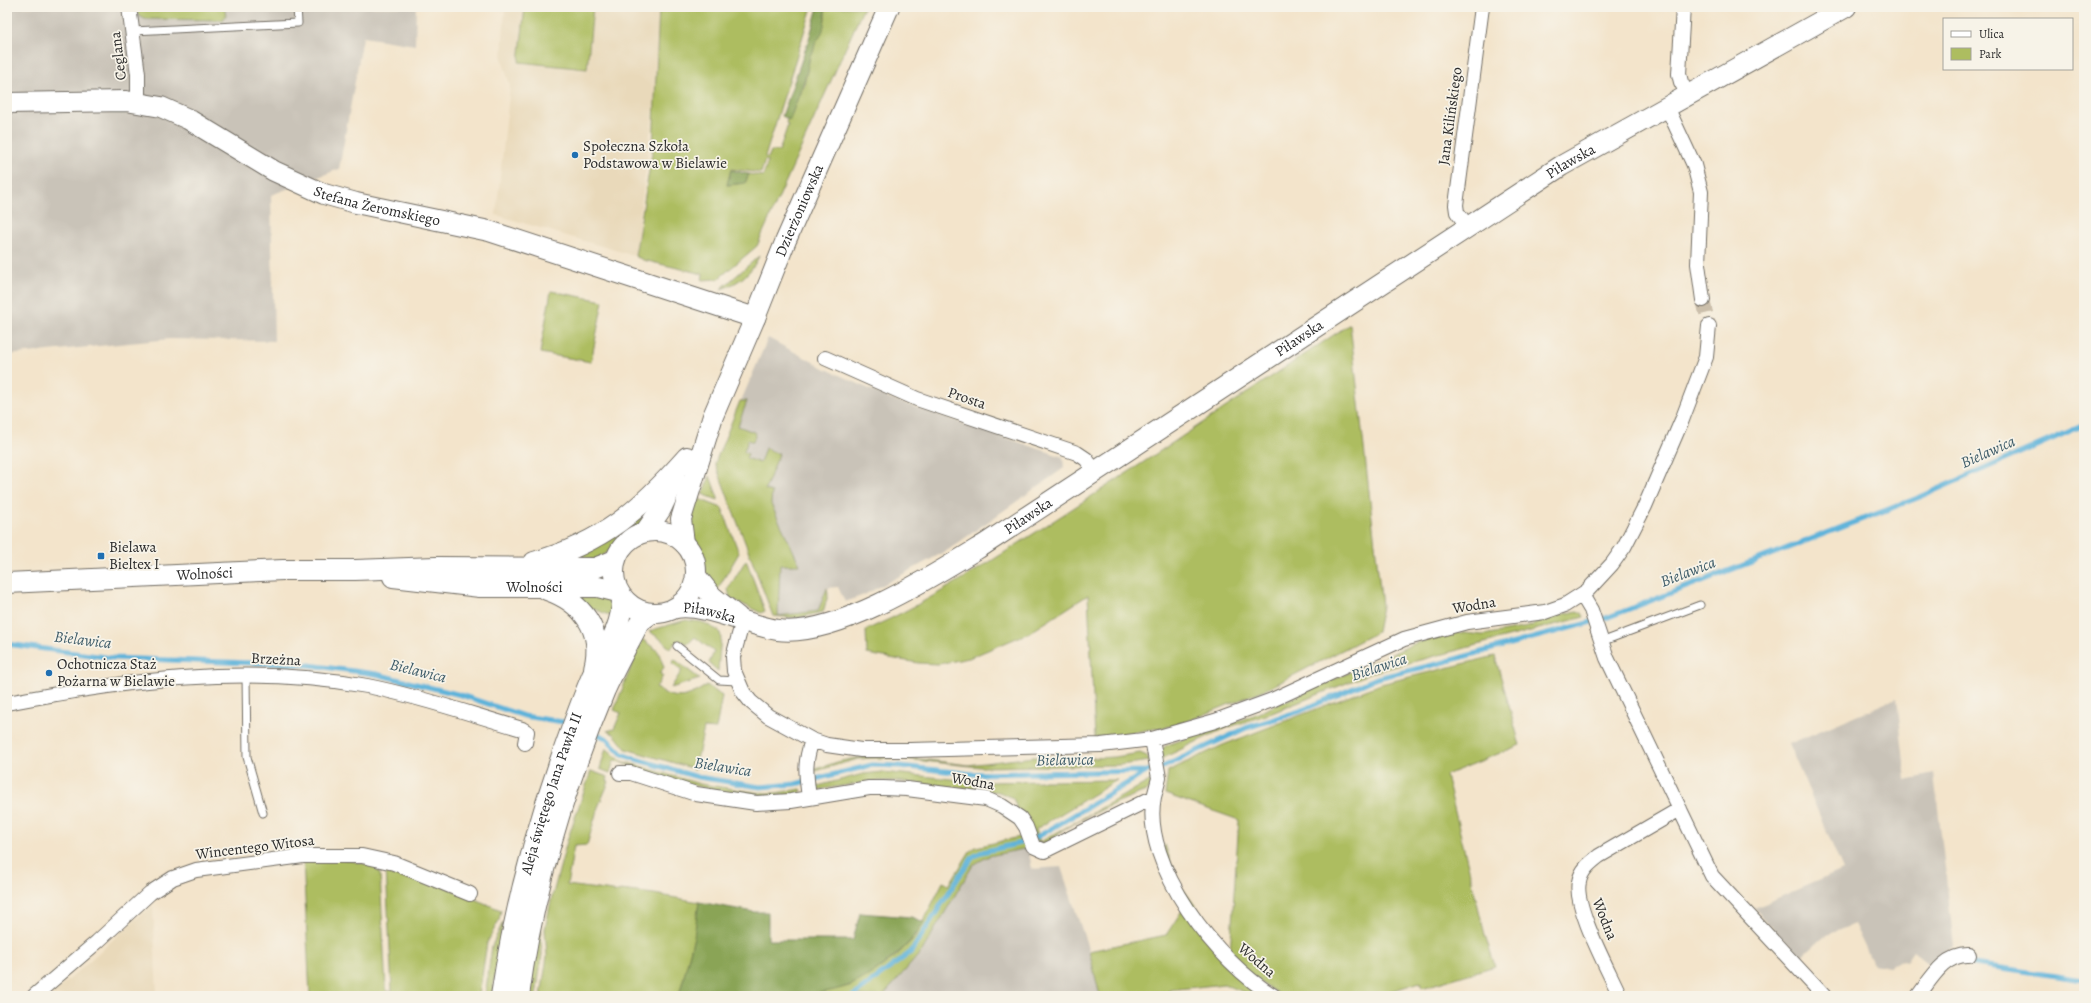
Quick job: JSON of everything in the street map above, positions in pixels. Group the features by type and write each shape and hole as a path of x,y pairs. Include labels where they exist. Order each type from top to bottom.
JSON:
{"street":[{"name":"Ceglana","path":"129,7 138,74 138,102"},
{"name":"Dzierżoniowska","path":"684,543 681,519 713,416 755,318 786,240 888,7"},
{"name":"Jana Kilińskiego","path":"1468,227 1457,212 1456,205 1482,7"},
{"path":"1683,7 1679,74 1688,95"},
{"name":"Piławska","path":"676,608 694,607 744,620 770,629 792,631 814,628 840,620 894,596 937,573 985,544 1576,157 1846,7"},
{"name":"Stefana Żeromskiego","path":"7,103 138,102 156,106 174,112 274,171 324,194 356,203 489,231 755,318"},
{"path":"1667,107 1694,165 1701,188 1702,200 1698,264 1703,300"},
{"name":"Wodna","path":"744,620 733,657 737,681 743,692 759,709 778,722 812,740 827,745 848,749 910,750 1101,746 1152,739 1215,721 1250,709 1410,637 1467,622 1545,612 1565,605 1582,595 1598,581 1612,564 1624,546 1645,506 1672,446 1706,357 1709,326"},
{"name":"Prosta","path":"825,358 918,399 1078,453 1086,458 1095,472"},
{"name":"Dzierżoniowska","path":"646,531 661,509 687,457 713,416"},
{"path":"512,567 539,561 571,549 613,528 649,498 687,457"},
{"path":"646,531 663,531 675,536 684,543 694,558 696,576 689,594 676,608 666,612 652,613 635,608 620,594 613,576 615,560 625,543 646,531"},
{"name":"Wolności","path":"7,583 183,573 283,570 355,570 431,567 595,568 615,560"},
{"name":"Wolności","path":"355,570 462,586 598,587 620,594"},
{"name":"Piławska","path":"696,576 712,596 744,620"},
{"path":"538,587 572,601 587,619 593,630 596,644 596,664 592,676"},
{"name":"Aleja świętego Jana Pawła II","path":"501,996 512,934 530,855 586,715 592,676 609,647 618,624 622,610 620,594"},
{"path":"1582,595 1591,610 1599,637 1714,878 1824,996"},
{"name":"Aleja świętego Jana Pawła II","path":"586,715 614,672 637,627 641,621 652,613"},
{"name":"Brzeżna","path":"7,703 140,681 192,676 246,675 335,682 407,695 522,729 527,732 525,743"},
{"name":"Wodna","path":"1152,739 1158,776 1152,818 1155,839 1167,872 1183,903 1237,968 1253,982 1274,996"},
{"path":"620,773 631,773 696,794 750,803 772,803 808,787 806,759 812,740"},
{"name":"Aleja świętego Jana Pawła II","path":"519,996 531,921 543,870 561,810 576,743"},
{"name":"Wodna","path":"808,787 889,788 986,799 998,803 1024,822 1031,839 1040,851 1047,850 1154,797"},
{"name":"Wodna","path":"1620,996 1582,909 1578,892 1580,878 1588,864 1599,856 1680,809"},
{"name":"Wincentego Witosa","path":"34,996 97,942 150,893 173,878 196,870 297,857 362,856 394,863 470,894"},
{"path":"1918,996 1946,962 1955,957 1969,955"}],"lane":[{"path":"133,31 298,23 297,7"},
{"path":"1599,637 1700,605"},
{"path":"677,646 719,680 737,681"},
{"path":"246,675 247,757 263,813"}],"shaded area":[{"path":"7,7 416,7 415,45 363,37 339,169 271,195 274,341 170,339 7,355"},
{"name":"Społeczna Szkoła Podstawowa w Bielawie","path":"505,7 659,7 655,96 635,256 496,215 510,86 502,58"},
{"path":"768,338 826,369 891,399 1063,457 1064,468 948,550 864,595 845,602 838,587 826,588 818,611 778,616 780,565 800,565 771,504 771,496 765,490 717,457"},
{"path":"1897,698 1906,780 1934,774 1954,946 1928,963 1913,951 1906,961 1902,960 1890,967 1873,964 1854,924 1825,936 1801,958 1754,908 1843,870 1789,744"},
{"path":"1028,848 1032,869 1061,867 1089,951 1100,996 883,996 922,951 973,865 989,856"},
{"path":"153,906 157,996 51,996 138,917"}],"green space":[{"path":"146,7 156,7 156,11 188,7 224,7 226,15 223,20 145,19 139,16 136,11 146,9"},
{"path":"525,7 593,7 587,69 519,62"},
{"path":"659,7 812,7 765,157 768,158 771,151 779,151 788,125 786,123 787,119 790,119 796,101 804,86 810,55 825,21 825,7 864,7 757,246 718,279 702,280 703,274 643,260 635,256 653,147","holes":["765,160 768,161 763,176 749,174 745,183 727,185 731,169 761,173"]},
{"path":"818,7 825,7 823,31 816,41 813,52 810,55 809,64 790,120 782,116 809,39"},
{"path":"731,170 749,174 745,183 727,185"},
{"path":"759,256 752,268 744,277 739,281 721,289"},
{"path":"551,291 603,301 591,362 540,353"},
{"path":"1350,324 1382,606 1377,632 1271,687 1179,725 1095,738 1088,595 1031,632 969,658 939,664 918,663 867,654 866,630 917,605 990,562"},
{"path":"740,401 747,401 738,426 756,433 753,442 748,440 744,452 748,454 746,458 760,463 765,448 779,454 765,490 772,492 771,504 800,565 780,565 778,616 818,611 827,588 828,595 823,612 797,618 773,616 715,463"},
{"path":"710,476 718,498 718,500 702,494"},
{"path":"693,499 699,499 722,508 739,553 716,592 707,580 702,557 688,525"},
{"path":"657,501 644,523 624,533 609,551 601,557 594,560 561,559"},
{"path":"746,560 765,611 761,613 730,598 728,589"},
{"path":"572,594 601,594 612,599 614,617 594,609 591,611"},
{"path":"1577,611 1582,613 1584,617 1374,672 1272,713 1223,729 1161,759 1161,750 1167,745 1249,717 1416,643 1455,632 1483,635 1528,627 1552,617"},
{"path":"686,620 702,622 719,631 721,636 718,671 709,663 714,652 695,637 688,644 678,640 670,649 663,641 649,631"},
{"path":"642,639 658,651 664,667 660,674 663,676 656,688 670,695 682,697 694,693 707,685 722,696 716,729 704,728 695,769 626,749 614,734 607,731 614,729 621,713 614,710"},
{"path":"1495,656 1520,745 1446,775 1485,935 1495,966 1422,988 1420,982 1388,992 1389,996 1282,996 1264,985 1239,965 1190,906 1175,880 1163,847 1165,845 1176,878 1182,888 1230,953 1239,820 1165,794 1168,771 1223,745 1381,684"},
{"path":"674,659 700,679 671,688 682,670 672,663"},
{"path":"606,748 621,761 700,784 760,793 775,793 801,789 802,791 790,795 736,794 694,786 614,760 610,773 600,769"},
{"path":"1140,753 1147,756 1150,761 1120,765 980,767 895,758 875,758 858,759 812,772 815,769 841,761 866,756 896,756 968,765 1033,757 1072,759 1115,757"},
{"path":"591,771 608,777 607,781 609,782 598,807 587,845 574,846 567,885 620,892 620,890 654,894 699,902 694,937 679,996 541,996 547,956 545,929 551,901 567,841"},
{"path":"883,772 980,782 1117,780 1036,829 1040,842 1153,779 1149,790 1127,798 1095,813 1064,829 1049,841 1042,843 1038,842 1017,809 1013,798 999,792 894,781 875,781 816,790 814,787 863,774"},
{"path":"1024,836 1028,848 989,856 973,865 922,951 883,996 805,996 849,986 878,969 897,955 916,936 943,882 949,885 970,851 976,847"},
{"path":"337,858 375,866 380,874 386,991 392,991 386,868 419,876 501,910 499,920 487,943 479,996 310,996 303,860"},
{"path":"699,902 754,912 768,912 768,940 853,940 860,913 911,917 924,922 903,949 868,976 848,986 808,995 786,997 679,996 694,937"},
{"path":"1183,909 1267,996 1253,996 1224,984 1169,990 1169,996 1100,996 1089,951 1166,935"},
{"path":"503,922 492,996 485,996 492,946"},
{"path":"540,928 542,954 536,996 528,996"}],"waterway":[{"name":"Bielawica","path":"592,732 606,738 622,754 632,758 698,777 760,787 795,784 872,765 899,766 973,774 1147,771 1165,766 1246,728 1300,711 1377,678 1437,664 1606,618 1920,497 2084,425"},
{"name":"Bielawica","path":"7,644 113,658 309,665 376,674 461,695 524,716 570,723"},
{"path":"853,996 911,952 973,857 982,852 1021,843 1039,836 1146,772"},
{"path":"1960,962 2084,980"}],"tunnel":[{"path":"1703,300 1709,326"}],"place":[{"name":"Społeczna Szkoła Podstawowa w Bielawie","path":"575,155"},
{"name":"Bielawa Bieltex I","path":"101,556"},
{"name":"Ochotnicza Staż Pożarna w Bielawie","path":"49,673"}]}
